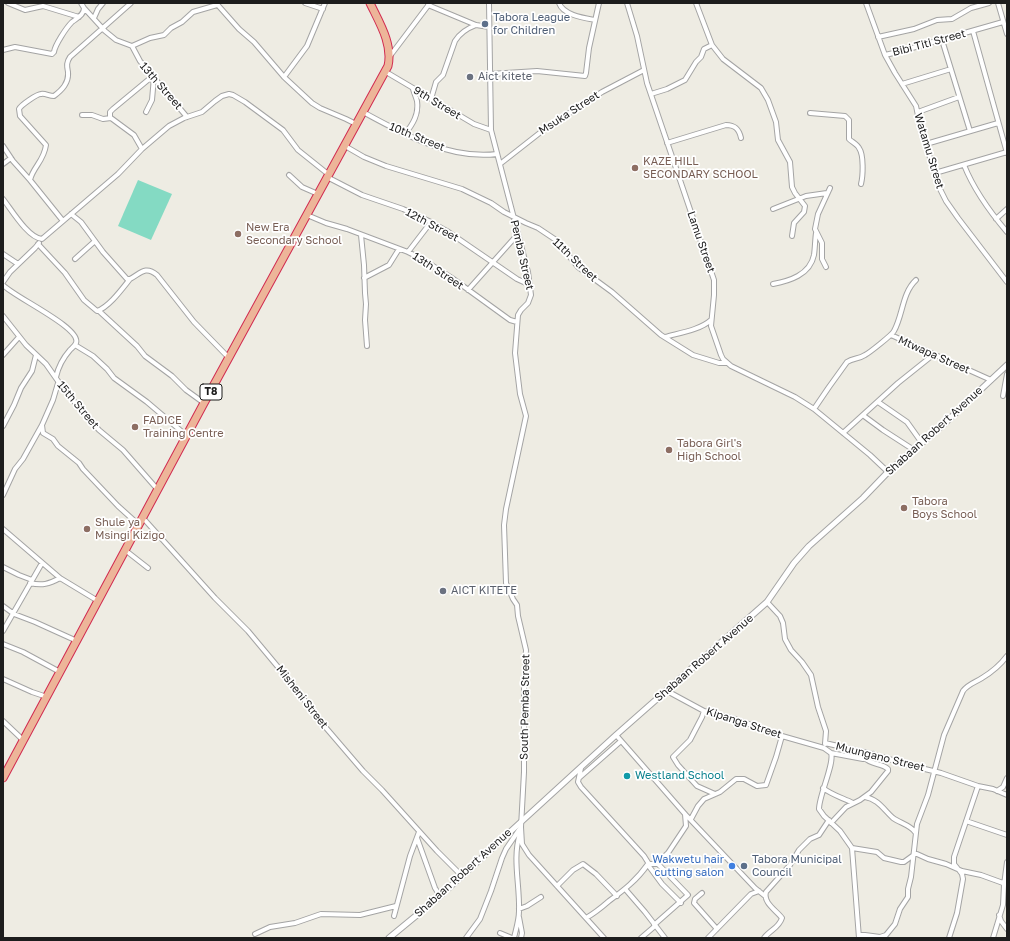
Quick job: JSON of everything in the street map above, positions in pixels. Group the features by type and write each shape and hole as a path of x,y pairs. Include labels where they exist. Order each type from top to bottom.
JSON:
{"highway":[{"name":"T8","path":"3,778 142,517 230,358 356,124 386,72 390,56 388,45 383,29 370,3"}],"street":[{"path":"8,3 25,10 43,6 79,17"},
{"path":"81,3 102,28 118,41 125,42 132,46 150,38 164,35 193,12 216,4 239,29 254,42 284,77 312,103 356,124"},
{"path":"94,18 98,9 103,3"},
{"path":"30,180 42,160 46,145 20,116 19,109 22,105 38,94 54,96 63,88 68,79 67,63 70,57 130,3"},
{"path":"305,3 323,9"},
{"path":"284,77 307,46 325,3"},
{"name":"Pemba Street","path":"489,3 491,130 518,234 531,293 530,300 520,312 517,322 516,363 520,398 526,416 508,502"},
{"path":"559,3 560,6 571,13 595,20"},
{"path":"490,74 537,71 585,76 589,48 599,3"},
{"name":"Lamu Street","path":"627,3 637,36 651,94 714,280 711,320 714,338 721,355 727,363"},
{"path":"696,3 712,45 723,59 760,88 768,100 776,122 778,140 789,159 792,187 804,203 805,210 794,223 792,236"},
{"name":"Bibi Titi Street","path":"866,3 885,55 1003,22"},
{"path":"878,38 914,29 937,20 955,18 967,10 989,3"},
{"path":"998,3 1007,34"},
{"path":"390,56 429,4 476,25 489,27"},
{"path":"3,50 15,47 52,54 67,28 84,12 84,8"},
{"path":"431,99 436,82 442,75 458,36 468,28 476,25"},
{"path":"935,173 1007,153 973,31"},
{"path":"942,40 970,131"},
{"path":"651,94 685,80 696,62 701,57 704,49 712,45"},
{"name":"13th Street","path":"132,46 140,61 187,117"},
{"name":"Watamu Street","path":"885,55 918,112 935,173 946,201 1007,282"},
{"path":"902,84 951,69"},
{"name":"Msuka Street","path":"500,164 546,128 602,92 644,70"},
{"name":"9th Street","path":"386,72 474,124 491,130"},
{"path":"146,112 152,100 154,77"},
{"path":"110,117 110,112 116,106 148,80 154,77"},
{"path":"405,134 412,125 416,114 417,100 412,88"},
{"name":"12th Street","path":"40,239 63,222 118,174 142,149 169,126 187,117 202,112 222,96 233,95 283,130 298,150 328,176 362,195 403,209 446,230 517,279 530,285"},
{"path":"918,112 959,96"},
{"name":"10th Street","path":"363,112 405,134 449,150 481,156 497,154"},
{"path":"810,113 845,116 849,120 849,139 860,150 863,171 861,184"},
{"path":"82,115 92,115 103,119 110,117"},
{"path":"110,117 134,135 142,149"},
{"path":"926,144 998,123"},
{"path":"667,143 726,125 734,126 738,129 742,138"},
{"path":"3,146 63,222"},
{"name":"11th Street","path":"345,146 364,157 386,166 462,189 491,203 504,212 538,228 556,240 578,266 612,292 643,321 665,337 693,355 719,363 727,363"},
{"path":"3,164 11,158"},
{"path":"964,165 972,183 982,199 1007,232"},
{"path":"289,175 302,187 318,194"},
{"path":"772,284 794,279 800,275 813,259 816,232 815,223 830,188"},
{"path":"773,209 812,194 827,193"},
{"path":"3,199 15,216 29,231 40,239 38,244 18,264 3,284 14,294 69,329 76,339 75,344 60,365 56,378"},
{"path":"996,219 1007,208"},
{"path":"71,214 81,222 124,277 130,279"},
{"name":"13th Street","path":"307,215 408,252 434,266 510,320 517,322"},
{"path":"408,252 431,222"},
{"path":"816,232 822,243 822,259 826,268"},
{"path":"468,290 518,234"},
{"path":"361,235 364,265 367,346"},
{"path":"75,259 95,241"},
{"path":"38,244 65,273 84,300 137,346 145,356 204,403"},
{"path":"364,278 389,265 399,249"},
{"path":"3,254 18,264"},
{"path":"98,311 111,301 130,279 146,270 151,271 155,273 194,322 230,358"},
{"name":"Mtwapa Street","path":"916,280 910,287 891,335 991,380"},
{"name":"15th Street","path":"3,316 19,337 46,364 58,383 98,430 123,450 158,490"},
{"path":"665,337 681,334 706,324 711,320"},
{"path":"814,409 850,360 864,356 891,335"},
{"path":"3,355 19,337"},
{"path":"75,344 93,356 114,378 147,402 187,436"},
{"path":"843,433 933,354"},
{"path":"3,426 21,388 32,371 36,355"},
{"path":"727,363 795,397 814,409 870,455 888,472"},
{"name":"Shabaan Robert Avenue","path":"389,938 521,827 616,735 767,602 797,559 817,539 888,472 1006,368"},
{"path":"1002,396 1007,374"},
{"path":"3,495 15,469 23,459 42,425 53,400 58,383"},
{"path":"878,402 907,422 922,443"},
{"path":"864,416 914,450"},
{"path":"42,425 43,432 53,439 58,446 79,463 118,506 139,525"},
{"name":"South Pemba Street","path":"508,502 504,525 506,582 517,605 526,650 524,689 524,772 521,827"},
{"name":"Misheni Street","path":"142,517 215,598 248,631 332,734 419,832 462,876"},
{"path":"3,529 60,578 98,601"},
{"path":"125,550 148,568"},
{"path":"3,631 42,563"},
{"path":"3,567 31,582 42,586 60,578"},
{"path":"767,602 780,616 783,623 785,640 791,650 811,675 818,707 826,731 825,746"},
{"path":"3,606 14,614 77,641"},
{"path":"3,644 23,652 60,672"},
{"name":"Muungano Street","path":"934,771 944,735 963,690 987,675 1007,656"},
{"path":"3,679 47,697"},
{"name":"Kipanga Street","path":"667,691 704,711 735,719 782,736 825,746 831,753"},
{"path":"704,711 690,740 674,757 678,765 697,786 715,794"},
{"path":"3,721 23,740"},
{"path":"616,735 685,814 755,888 765,896 766,900 782,918 777,927 764,938"},
{"path":"690,819 702,801 738,779 744,779 757,786 766,785 782,736"},
{"path":"579,778 621,741"},
{"name":"Muungano Street","path":"825,746 873,754 934,771 1007,795"},
{"path":"765,896 769,887 790,865 799,850 810,839 819,835 830,822 846,807 865,797 871,792 885,775 888,769 885,766 868,761 865,758 831,753 831,760 819,809 824,816 830,822 840,831 852,848 859,937 882,937 890,932 895,924 900,909 908,897 916,824 928,795 934,771"},
{"path":"865,758 873,754"},
{"path":"581,768 578,782 581,787 644,856 662,884 680,903"},
{"path":"997,791 1003,787 1007,778"},
{"path":"949,938 957,913 964,879 954,864 954,857 978,786"},
{"path":"823,788 830,794 842,797 853,803"},
{"path":"871,792 873,799"},
{"path":"865,797 873,799 894,818 910,827 915,832"},
{"path":"648,864 654,865 668,853 686,827 685,814"},
{"path":"966,821 1007,835"},
{"path":"521,827 524,848 604,938"},
{"path":"520,938 522,933 519,915 516,854 521,827"},
{"path":"466,938 480,919 504,853 521,827"},
{"path":"394,916 410,856 419,832"},
{"path":"417,838 435,888 440,896"},
{"path":"852,848 877,852 885,858 901,862 904,862 917,854 958,869 994,879 1004,885"},
{"path":"993,938 1003,905 1007,862"},
{"path":"641,938 687,897 688,894 657,863"},
{"path":"557,886 573,870 584,864 617,896"},
{"path":"586,918 594,914 626,890 643,872 648,864"},
{"path":"626,890 665,938"},
{"path":"708,938 751,894 759,891"},
{"path":"702,893 694,903 717,929"},
{"path":"519,909 541,897"},
{"path":"255,934 270,927 295,923 321,914 360,915 396,906"},
{"path":"500,933 513,938 519,915"},
{"path":"999,915 1007,930"},
{"path":"769,938 770,932"}],"green space":[{"path":"138,180 172,194 151,240 118,226"}],"place":[{"name":"Tabora League for Children","path":"485,24"},
{"name":"Aict kitete","path":"470,77"},
{"name":"KAZE HILL SECONDARY SCHOOL","path":"635,168"},
{"name":"New Era Secondary School","path":"238,234"},
{"name":"FADICE Training Centre","path":"135,427"},
{"name":"Tabora Girl's High School","path":"669,450"},
{"name":"Tabora Boys School","path":"904,508"},
{"name":"Shule ya Msingi Kizigo","path":"87,529"},
{"name":"AICT KITETE","path":"443,591"},
{"name":"Westland School","path":"627,776"},
{"name":"Wakwetu hair cutting salon","path":"732,866"},
{"name":"Tabora Municipal Council","path":"744,866"}]}
